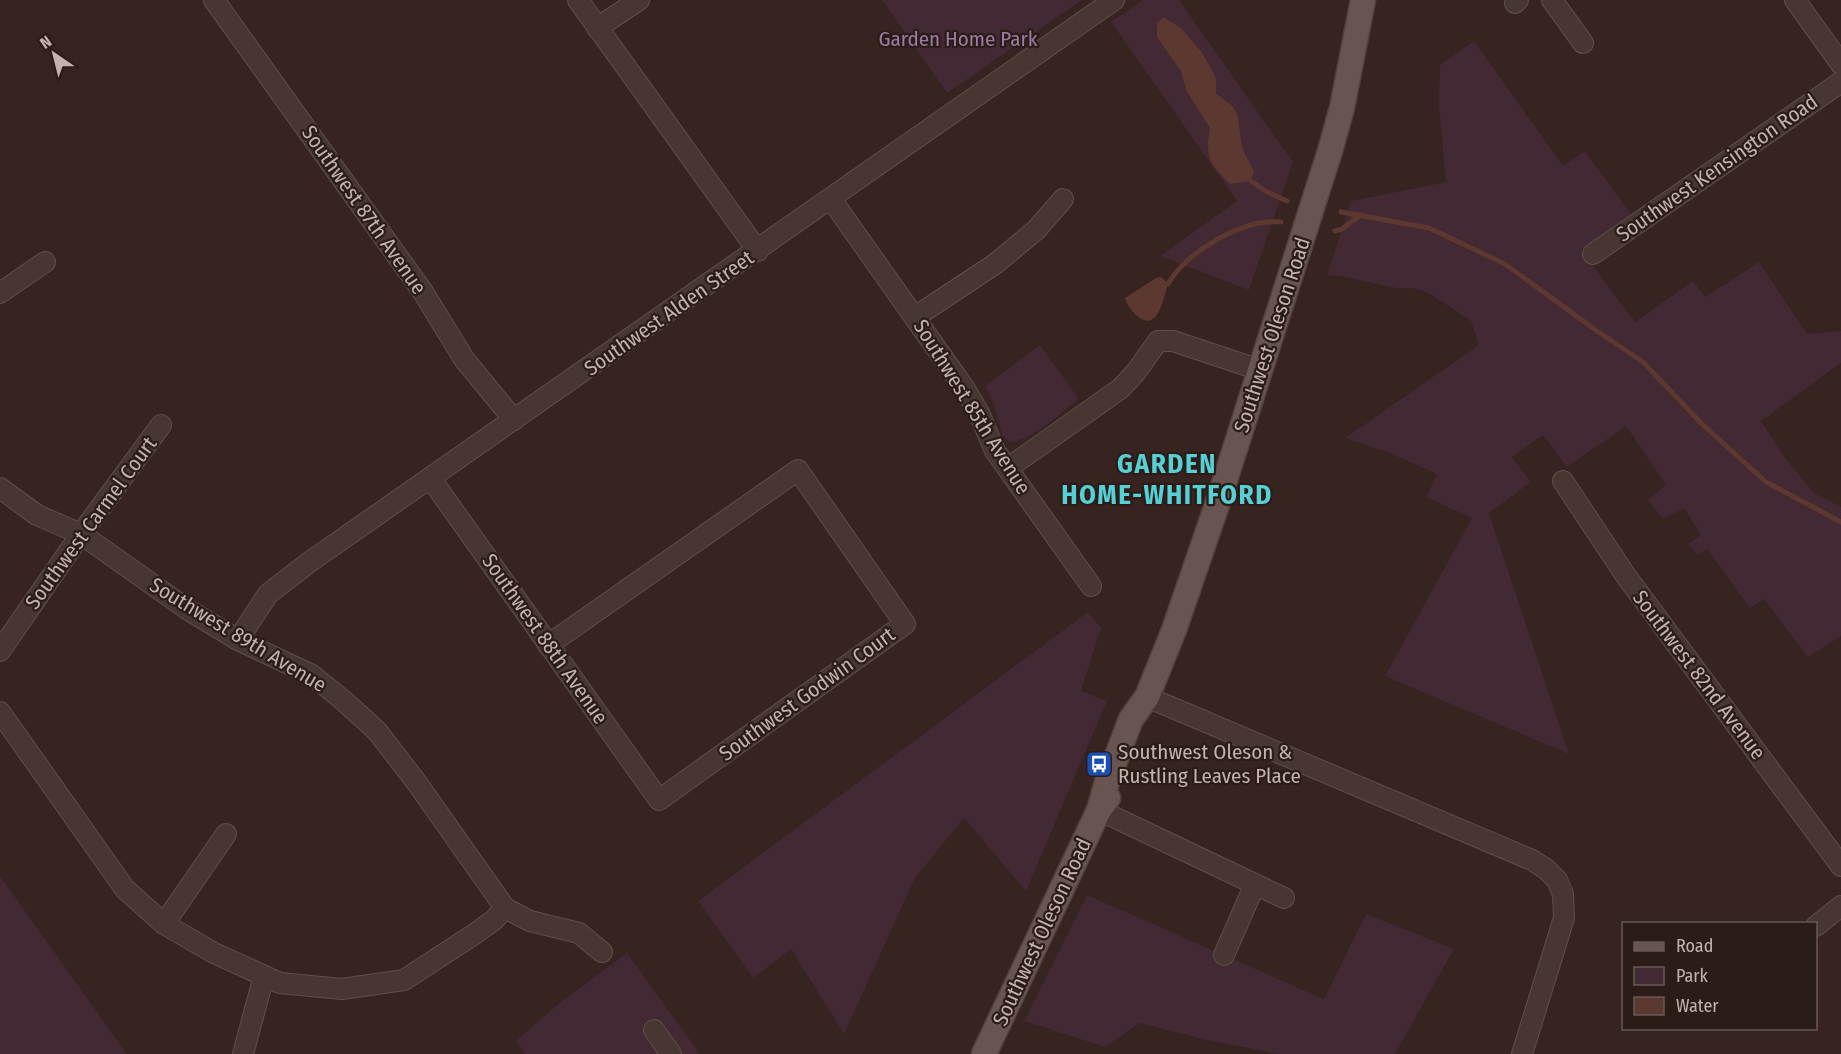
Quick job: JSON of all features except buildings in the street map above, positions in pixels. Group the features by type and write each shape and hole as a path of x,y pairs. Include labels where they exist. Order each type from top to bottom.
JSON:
{"main road":[{"name":"Southwest Oleson Road","path":"984,1054 1100,810 1116,786 1145,724 1147,697 1174,630 1216,508 1330,151 1342,108 1363,0"}],"street":[{"name":"Southwest 87th Avenue","path":"214,0 423,292 465,359 514,420"},
{"path":"578,0 758,250"},
{"path":"597,28 639,0"},
{"name":"Southwest Alden Street","path":"238,640 268,594 311,561 432,479 1114,0"},
{"path":"1552,0 1583,43"},
{"path":"1795,0 1841,64"},
{"name":"Southwest Kensington Road","path":"1593,255 1841,82"},
{"name":"Southwest 85th Avenue","path":"831,199 965,389 979,413 995,450 1091,586"},
{"path":"915,316 995,264 1036,230 1063,199"},
{"path":"0,293 45,262"},
{"path":"1008,468 1120,389 1136,372 1158,341 1173,341 1260,370"},
{"name":"Southwest Carmel Court","path":"0,651 81,534 161,425"},
{"name":"Southwest Godwin Court","path":"548,645 798,470 905,624 659,800"},
{"name":"Southwest 88th Avenue","path":"432,479 659,800"},
{"name":"Southwest 82nd Avenue","path":"1563,482 1626,576 1841,866"},
{"name":"Southwest 89th Avenue","path":"0,488 37,515 81,534 187,609 238,640 312,675 376,731 417,783 505,908 530,921 579,933 602,952"},
{"path":"1147,697 1521,856 1552,874 1561,887 1564,918 1521,1054"},
{"path":"0,712 125,889 164,924 214,953 280,983 342,989 404,980 473,935 494,920 505,908"},
{"path":"1100,810 1284,898"},
{"path":"164,924 226,834"},
{"path":"1224,955 1255,884"},
{"path":"1817,924 1841,906"},
{"path":"243,1054 264,976"},
{"path":"654,1030 671,1054"}],"green space":[{"name":"Garden Home Park","path":"882,0 1082,0 947,93"},
{"path":"1143,0 1179,0 1293,162 1249,290 1160,256 1237,201 1111,22"},
{"path":"1474,41 1563,166 1585,151 1631,214 1581,250 1635,322 1693,281 1705,297 1759,262 1807,334 1841,331 1841,363 1761,421 1785,458 1814,493 1841,507 1841,636 1808,657 1764,599 1750,608 1707,549 1697,555 1688,544 1701,535 1684,508 1663,519 1648,500 1666,485 1626,426 1567,467 1543,435 1512,457 1531,482 1489,513 1569,754 1385,676 1472,518 1426,497 1437,474 1387,452 1345,438 1479,345 1471,321 1427,292 1327,275 1351,201 1446,182 1439,106 1440,65"},
{"path":"1040,345 1079,399 1036,432 1009,442 1002,435 994,404 985,386"},
{"path":"1088,612 1101,628 1081,691 1107,701 1026,891 964,818 915,878 844,1034 791,949 753,978 698,901"},
{"path":"0,876 127,1054 0,1054"},
{"path":"1087,895 1324,999 1366,914 1454,949 1395,1054 1278,1054 1203,1039 1140,1023 1105,1047 1024,1021"},
{"path":"627,953 700,1054 525,1054 516,1041 561,1002"}],"water":[{"path":"1163,17 1181,28 1203,54 1216,78 1216,94 1237,113 1244,153 1254,172 1251,181 1230,184 1213,165 1208,146 1210,128 1186,90 1181,71 1157,37 1157,24"},
{"path":"1161,277 1168,284 1160,309 1152,320 1147,321 1133,312 1125,298"}],"waterway":[{"path":"1251,181 1267,192 1287,201"},
{"path":"1341,212 1429,228 1505,264 1643,362 1702,424 1766,482 1841,522"},
{"path":"1335,231 1342,229 1360,215"},
{"path":"1168,284 1188,260 1233,231 1266,222 1281,222"}],"place":[{"name":"Southwest Oleson & Rustling Leaves Place","path":"1099,764"}],"district":[{"name":"GARDEN HOME-WHITFORD","path":"1167,480"}]}
